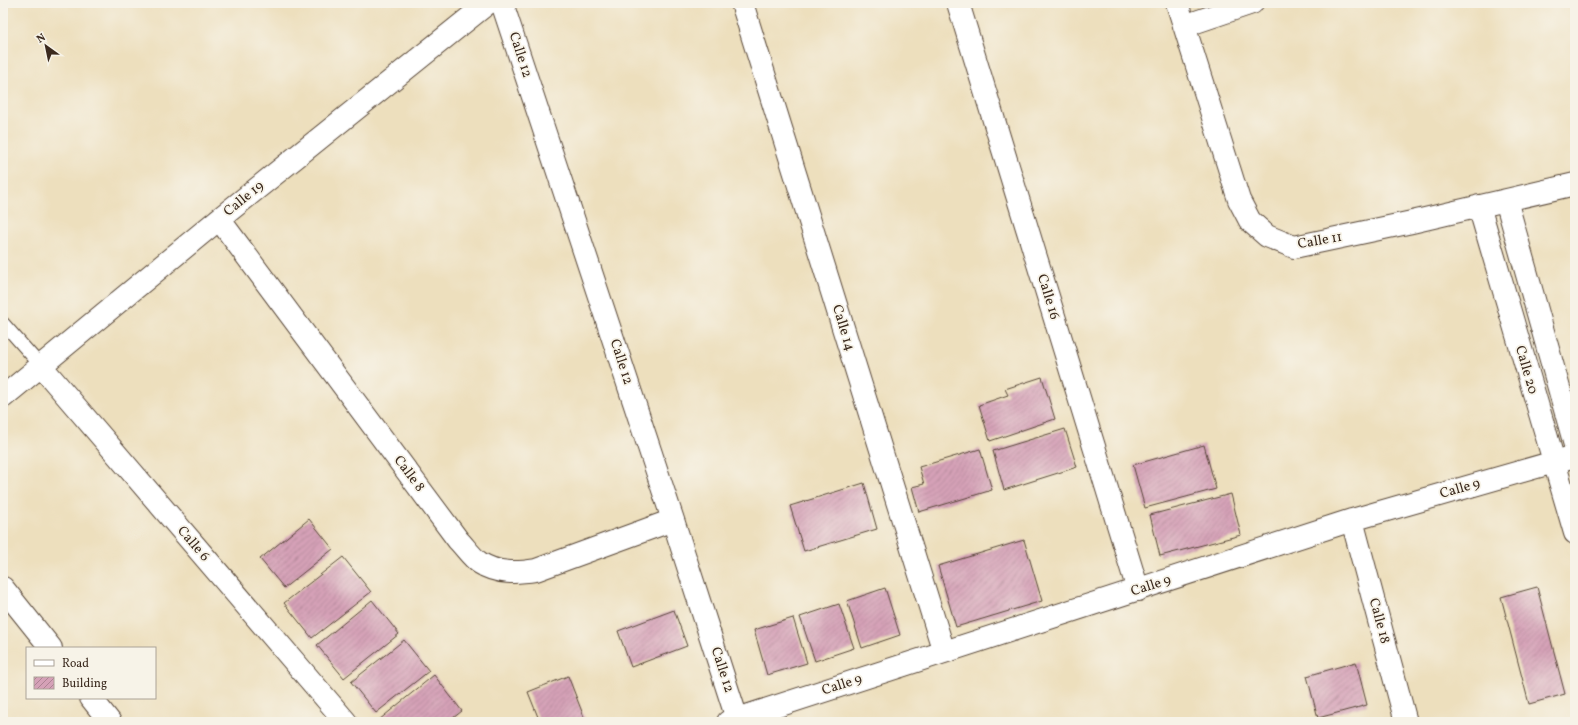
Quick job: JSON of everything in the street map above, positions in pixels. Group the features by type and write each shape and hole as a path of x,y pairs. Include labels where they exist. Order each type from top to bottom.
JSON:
{"street":[{"name":"Calle 19","path":"3,397 219,219 488,3"},
{"name":"Calle 12","path":"502,3 673,520 735,721"},
{"name":"Calle 14","path":"742,3 944,652"},
{"name":"Calle 16","path":"958,3 1138,590"},
{"name":"Calle 11","path":"1176,3 1238,200 1250,221 1267,236 1294,247 1412,222 1575,184"},
{"path":"1184,26 1252,3"},
{"name":"Calle 20","path":"1506,200 1575,445"},
{"name":"Calle 20","path":"1479,206 1575,534"},
{"name":"Calle 8","path":"219,219 458,540 479,562 492,569 516,573 536,570 673,520"},
{"name":"Calle 6","path":"41,366 346,722"},
{"name":"Calle 9","path":"735,721 1352,520 1575,456"},
{"name":"Calle 18","path":"1352,520 1406,722"},
{"path":"3,588 50,647"},
{"path":"92,699 110,722"}],"lane":[{"path":"3,323 41,366"}],"building":[{"path":"1042,377 1055,419 990,441 979,405 1008,395 1005,389"},
{"path":"1065,429 1077,467 1004,490 993,451"},
{"path":"1204,445 1216,489 1145,508 1133,465"},
{"path":"980,449 992,490 919,512 912,487 924,484 919,467"},
{"path":"864,483 877,529 804,551 790,506"},
{"path":"1231,494 1241,535 1160,556 1150,515"},
{"path":"309,519 333,549 284,588 260,559"},
{"path":"1024,540 1042,601 956,627 938,566"},
{"path":"343,557 371,592 312,638 284,603"},
{"path":"1537,587 1565,694 1529,704 1501,597"},
{"path":"885,588 900,635 862,648 847,601"},
{"path":"372,600 399,634 344,678 317,645"},
{"path":"839,604 854,648 815,661 800,617"},
{"path":"674,610 687,646 631,667 618,631"},
{"path":"793,618 807,663 767,675 754,630"},
{"path":"404,640 429,671 376,713 351,682"},
{"path":"1356,662 1367,705 1318,718 1307,676"},
{"path":"434,675 462,711 448,722 381,722 379,720"},
{"path":"568,676 586,722 540,722 528,692"}]}
